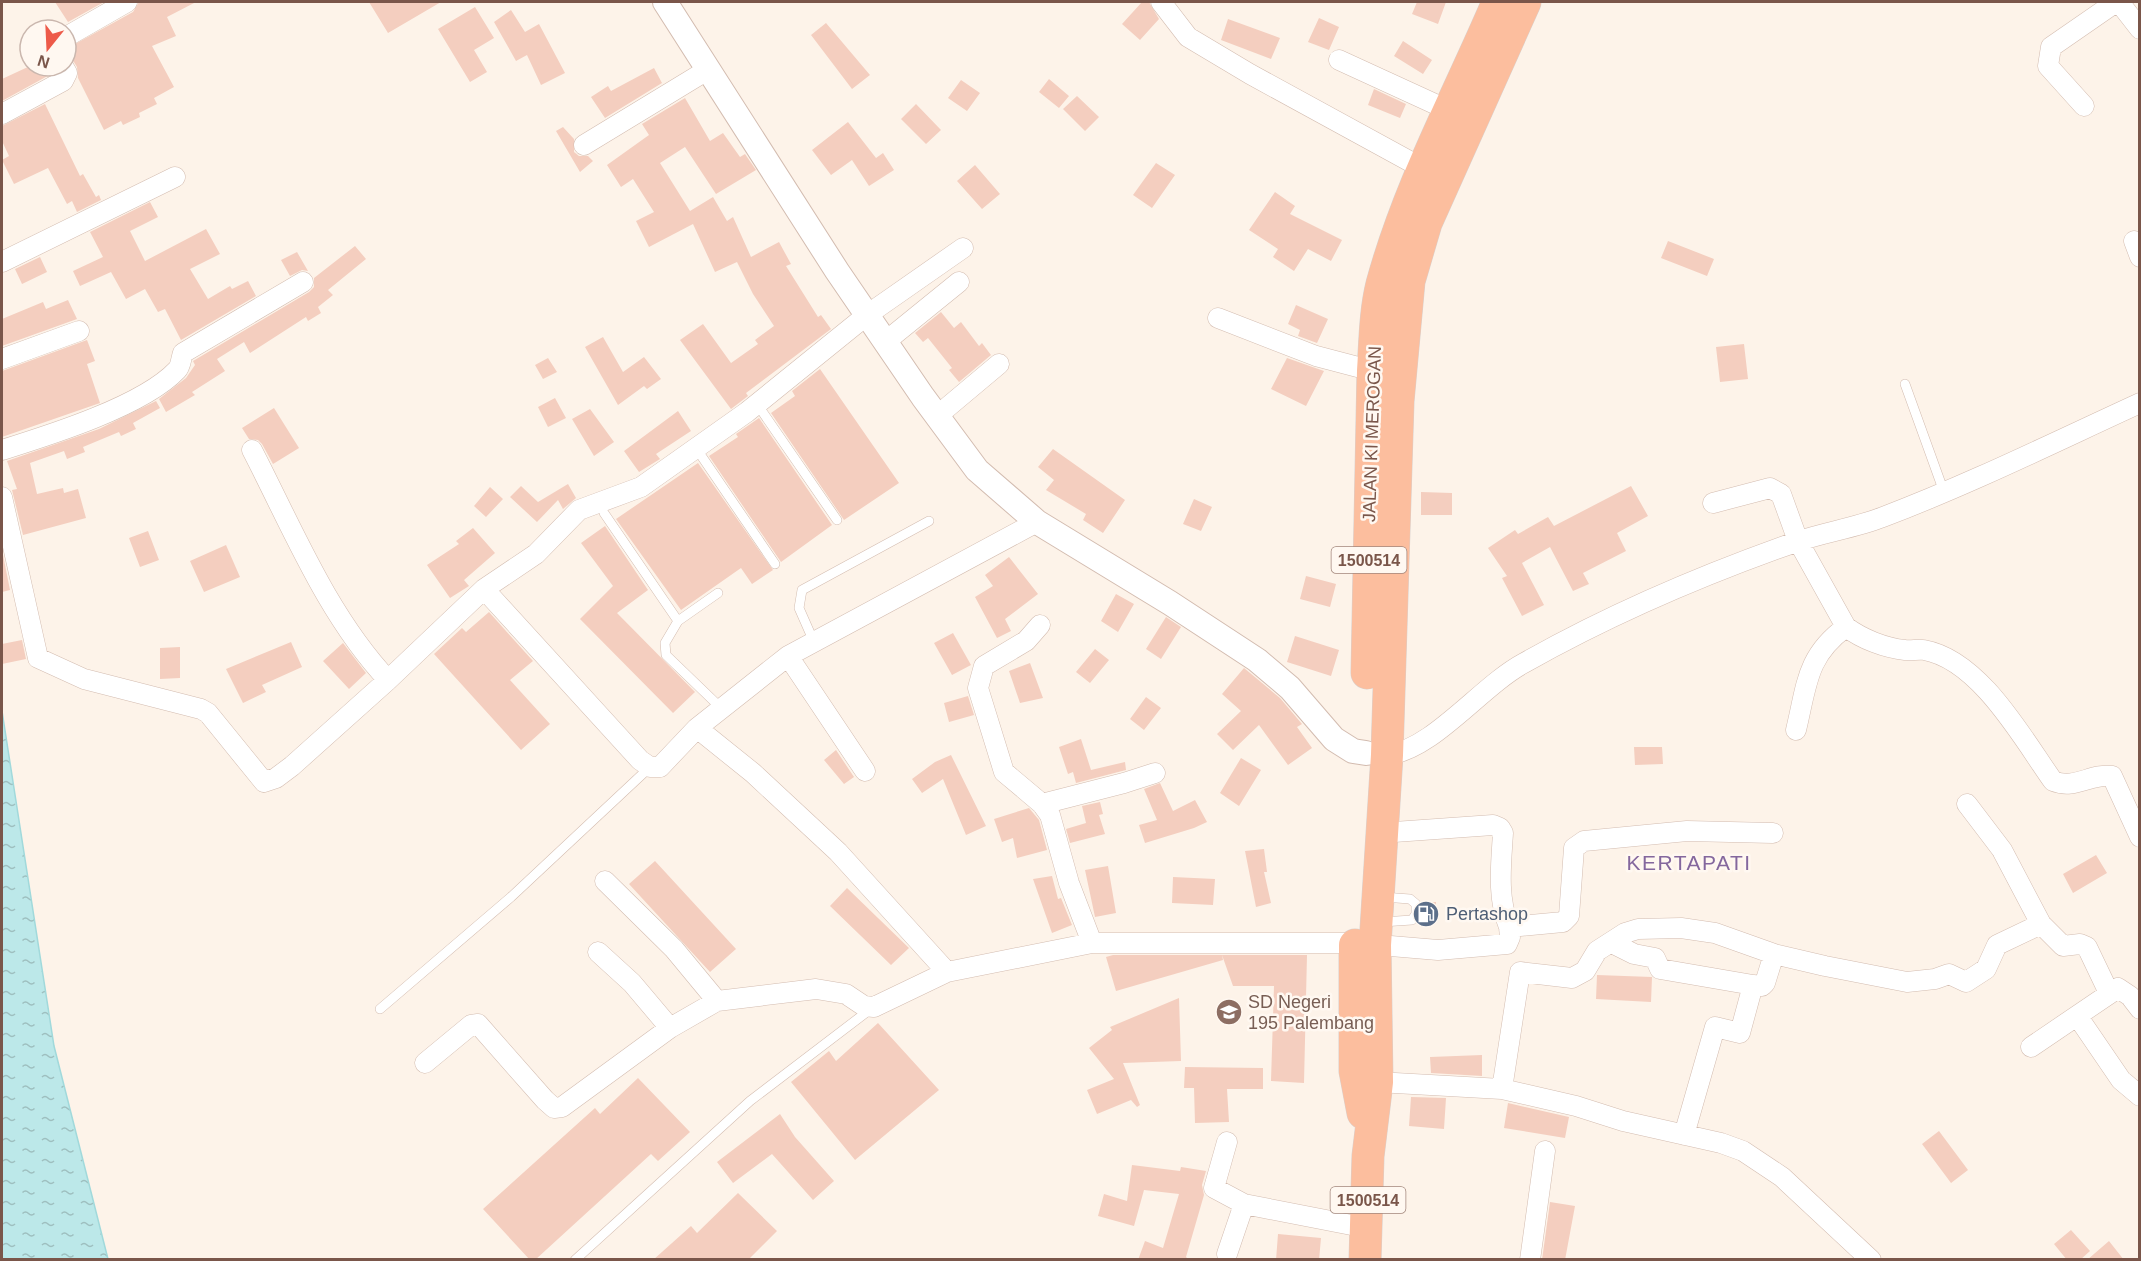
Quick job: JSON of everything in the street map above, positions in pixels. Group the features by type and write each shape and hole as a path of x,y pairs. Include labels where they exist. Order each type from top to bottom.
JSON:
{"highway":[{"name":"JALAN KI MEROGAN","path":"1377,754 1374,370 1376,326 1382,286 1422,168 1498,2"},
{"name":"JALAN KI MEROGAN","path":"1365,1260 1370,1140 1377,1082 1371,927 1377,754 1398,401 1409,281 1426,223 1525,2"},
{"name":"JALAN KI MEROGAN","path":"1370,1140 1355,1071 1371,927 1374,836"}],"street":[{"path":"78,30 127,2"},
{"path":"1161,2 1188,37 1250,74 1422,168"},
{"path":"671,11 867,315 977,470 1037,522 1170,603 1257,660 1290,688 1334,739 1353,750 1377,754 1399,754 1419,745 1515,668 1590,626 1656,596 1798,541 1881,518 1944,492 2139,403"},
{"path":"2084,106 2048,66 2047,57 2051,47 2129,12"},
{"path":"1339,60 1448,110"},
{"path":"584,145 706,66"},
{"path":"2,114 63,81 64,78"},
{"path":"2,262 175,177"},
{"path":"2,497 38,658 84,679 201,709 208,713 264,782 276,778 292,765 388,680 484,589 536,554 579,510 641,487 757,404 867,315 963,248"},
{"path":"2,450 73,425 141,396 179,368 183,353 303,282"},
{"path":"885,342 959,282"},
{"path":"1218,318 1316,356 1374,370"},
{"path":"2,359 79,331"},
{"path":"938,416 999,364"},
{"path":"252,450 319,580 356,641 388,680"},
{"path":"1713,502 1770,488 1776,490 1781,494 1798,541 1846,627 1857,636 1903,650 1924,650 1965,670 1997,702 2053,782 2070,786 2106,775 2112,776 2139,837"},
{"path":"484,589 640,760 650,767 660,767 697,728 788,656 1037,522"},
{"path":"1040,625 1026,641 984,666 978,688 1004,772 1042,804 1050,815 1069,884 1092,943"},
{"path":"1796,730 1816,655 1827,642 1846,627"},
{"path":"788,656 865,771"},
{"path":"697,728 753,772 838,852 947,972"},
{"path":"1042,804 1124,783 1155,772"},
{"path":"1967,804 2002,850 2041,924 2063,946 2080,944 2087,947 2109,993"},
{"path":"425,1063 471,1024 478,1024 554,1108 562,1107 670,1028 717,1001 816,989 846,994 864,1006 874,1007 947,972 1092,943 1371,927 1438,950 1507,944 1510,937 1509,927 1504,914 1500,889 1503,833 1500,828 1492,825 1374,836"},
{"path":"1509,927 1563,922 1569,916 1574,848 1584,841 1687,831 1773,833"},
{"path":"604,881 674,949 717,1001"},
{"path":"1502,1089 1519,974 1528,971 1572,978 1580,975 1590,965 1594,953 1632,930 1681,928 1714,933 1774,954 1907,982 1935,979 1949,974 1966,982 1986,969 1997,945 2041,924"},
{"path":"1612,943 1635,954 1655,958 1660,969 1762,986 1774,954"},
{"path":"598,952 632,984 670,1028"},
{"path":"1684,1135 1715,1027 1740,1034 1753,985"},
{"path":"2031,1047 2118,988 2124,990 2139,1009"},
{"path":"2078,1017 2121,1080 2139,1096"},
{"path":"1377,1082 1502,1089 1743,1151 1782,1177 1871,1260"},
{"path":"1227,1142 1213,1186 1244,1204 1366,1228"},
{"path":"1530,1260 1545,1151"},
{"path":"1227,1254 1244,1204"}],"lane":[{"path":"1905,384 1944,492"},
{"path":"757,404 837,519"},
{"path":"696,448 775,564"},
{"path":"604,513 678,621"},
{"path":"814,642 799,608 802,591 929,521"},
{"path":"718,593 678,621 665,643 666,655 721,708"},
{"path":"380,1009 511,897 650,767"},
{"path":"575,1260 750,1101 874,1007"}],"water":[{"path":"2,711 54,1046 108,1259 2,1259"}],"building":[{"path":"55,2 104,2 75,18 65,18"},
{"path":"139,2 196,2 167,17 176,36 152,46 174,87 154,98 157,104 139,113 140,117 123,125 121,121 104,130 78,78 78,42 133,12"},
{"path":"369,2 441,2 388,33"},
{"path":"1142,2 1149,2 1159,19 1140,40 1122,24"},
{"path":"1417,2 1446,2 1438,24 1412,14"},
{"path":"475,7 494,38 474,50 487,72 470,82 438,29"},
{"path":"511,10 525,32 539,24 565,73 541,85 527,55 516,61 494,22"},
{"path":"1319,18 1339,27 1329,50 1308,42"},
{"path":"1228,19 1280,38 1271,59 1221,40"},
{"path":"826,23 870,75 852,89 811,35"},
{"path":"1403,41 1432,60 1423,74 1394,56"},
{"path":"654,68 662,83 605,118 591,97 608,86 611,91"},
{"path":"18,72 18,78 44,78 2,101 2,79"},
{"path":"1049,79 1069,96 1059,108 1039,92"},
{"path":"961,80 980,93 967,111 948,98"},
{"path":"1374,89 1406,104 1400,118 1368,105"},
{"path":"1077,96 1099,117 1085,131 1063,109"},
{"path":"685,98 710,141 723,133 740,157 745,154 756,170 716,194 685,147 660,163 690,211 713,197 727,221 733,217 751,257 779,242 791,264 786,266 818,317 821,315 831,329 746,393 748,396 731,409 680,340 703,324 731,363 758,344 755,340 774,326 753,294 737,262 715,272 693,224 649,247 636,221 654,212 633,179 621,187 607,165 649,135 642,124"},
{"path":"45,104 80,176 83,174 96,197 99,195 101,200 77,212 72,201 67,204 48,168 14,184 2,160 9,156 2,141 2,126"},
{"path":"916,104 941,130 926,144 901,119"},
{"path":"848,122 876,158 883,153 894,170 869,186 852,160 831,175 812,150"},
{"path":"563,127 574,139 574,152 579,156 588,156 593,161 580,172 556,131"},
{"path":"1156,163 1175,175 1152,208 1133,195"},
{"path":"975,165 1000,194 982,209 957,181"},
{"path":"1275,192 1295,206 1290,214 1342,240 1331,261 1308,249 1294,271 1273,257 1278,249 1249,230"},
{"path":"150,202 158,217 130,231 145,261 206,229 220,254 190,269 208,299 230,286 232,289 248,281 256,296 181,340 165,309 158,312 145,289 126,299 111,272 80,286 73,271 103,257 90,232"},
{"path":"1668,241 1714,259 1707,276 1661,258"},
{"path":"355,246 366,259 328,290 333,295 318,307 321,313 308,321 306,317 250,353 244,342 217,359 225,371 192,392 195,395 166,412 159,399 186,378 195,365 193,361 309,292 314,287 314,278"},
{"path":"297,252 308,271 302,270 290,276 281,260"},
{"path":"40,257 47,272 22,284 15,269"},
{"path":"68,300 77,319 2,346 2,319 43,302 46,309"},
{"path":"1296,305 1328,319 1317,343 1298,336 1300,330 1288,324"},
{"path":"941,312 954,328 961,322 979,346 982,343 991,355 959,382 949,370 952,368 928,338 923,342 915,333"},
{"path":"603,337 623,372 644,357 661,379 647,389 644,386 618,405 585,347"},
{"path":"87,340 95,361 87,364 100,403 2,437 2,371"},
{"path":"1744,344 1748,379 1720,382 1716,347"},
{"path":"548,358 557,372 543,379 535,365"},
{"path":"1287,358 1324,371 1306,406 1271,389"},
{"path":"820,369 899,483 844,520 771,413 795,396 792,391"},
{"path":"555,398 566,418 548,427 538,407"},
{"path":"156,401 160,408 133,423 136,429 121,436 119,432 83,447 85,452 67,459 64,451 30,463 37,494 63,488 64,493 78,489 86,518 23,535 12,490 17,489 7,461 99,429"},
{"path":"274,408 299,448 273,464 262,444 258,440 249,439 242,428"},
{"path":"590,409 614,442 594,456 572,419"},
{"path":"678,411 691,431 656,454 660,459 639,472 624,451"},
{"path":"759,418 832,525 781,562 709,456 738,437 736,434"},
{"path":"1053,449 1125,500 1103,533 1083,520 1086,514 1046,490 1054,480 1038,467"},
{"path":"698,463 773,570 752,584 741,568 681,610 616,519"},
{"path":"568,484 576,498 563,509 558,500 537,522 510,497 521,486 538,502"},
{"path":"1631,486 1648,516 1617,533 1626,551 1583,573 1589,584 1573,591 1550,547 1522,563 1544,605 1522,616 1502,578 1507,576 1488,548 1515,530 1518,534 1548,517 1554,526"},
{"path":"490,487 503,499 486,517 474,506"},
{"path":"1421,492 1452,493 1452,515 1421,515"},
{"path":"1194,499 1212,507 1201,531 1183,524"},
{"path":"605,526 648,590 617,613 695,692 673,713 580,619 613,586 581,543"},
{"path":"473,528 495,553 464,580 469,586 450,598 427,565 459,544 456,541"},
{"path":"148,531 159,560 140,567 129,538"},
{"path":"226,545 240,577 204,592 190,561"},
{"path":"2,550 10,590 2,592"},
{"path":"1009,557 1038,594 1005,619 1011,631 997,638 975,597 993,586 985,575"},
{"path":"1306,576 1336,584 1330,607 1300,599"},
{"path":"1116,594 1134,604 1118,632 1101,621"},
{"path":"489,612 533,661 510,680 550,724 521,750 434,654 462,628 466,632"},
{"path":"1166,617 1181,627 1161,659 1146,649"},
{"path":"953,633 971,665 952,675 934,643"},
{"path":"1295,636 1339,650 1331,676 1287,662"},
{"path":"22,640 26,659 2,664 2,644"},
{"path":"291,642 302,667 262,685 266,692 243,703 226,669"},
{"path":"343,643 366,673 349,689 323,661"},
{"path":"180,647 180,678 160,679 160,648"},
{"path":"1095,649 1109,660 1090,683 1076,672"},
{"path":"1030,663 1043,698 1020,703 1009,671"},
{"path":"1244,668 1280,698 1302,724 1297,727 1312,748 1288,765 1259,725 1233,750 1217,734 1241,711 1222,694"},
{"path":"968,696 974,715 949,722 944,703"},
{"path":"1146,697 1161,708 1144,730 1130,719"},
{"path":"1081,739 1091,770 1125,762 1126,770 1076,783 1073,772 1068,774 1059,747"},
{"path":"1634,747 1662,747 1663,764 1635,765"},
{"path":"836,750 854,777 844,784 824,760"},
{"path":"951,755 986,826 966,835 943,779 922,793 912,779 935,762"},
{"path":"1241,758 1261,770 1239,806 1220,793"},
{"path":"1160,783 1173,811 1195,800 1207,822 1145,843 1139,825 1157,820 1144,789"},
{"path":"1100,802 1103,814 1099,815 1105,834 1070,843 1066,829 1086,823 1082,806"},
{"path":"1029,808 1039,820 1047,850 1017,858 1013,838 1002,842 994,819"},
{"path":"1264,849 1267,872 1264,872 1271,903 1256,907 1245,851"},
{"path":"2096,855 2107,873 2073,893 2063,874"},
{"path":"655,861 736,949 710,972 629,884"},
{"path":"1108,866 1116,913 1095,917 1085,870"},
{"path":"1052,876 1058,899 1061,898 1072,925 1052,933 1033,879"},
{"path":"1173,877 1215,879 1213,905 1172,903"},
{"path":"847,888 909,948 891,965 830,906"},
{"path":"1422,902 1436,902 1436,919 1421,919"},
{"path":"1113,955 1222,955 1223,960 1116,991 1106,957"},
{"path":"1222,955 1307,955 1304,1083 1271,1081 1274,986 1233,986"},
{"path":"1597,975 1652,977 1651,1002 1596,999"},
{"path":"1179,998 1181,1061 1123,1063 1140,1105 1137,1107 1131,1100 1097,1114 1087,1090 1114,1079 1089,1048 1112,1030 1110,1027"},
{"path":"878,1023 939,1090 855,1160 791,1082 829,1051 836,1061"},
{"path":"1482,1055 1482,1076 1431,1073 1430,1057"},
{"path":"1185,1067 1263,1068 1263,1089 1227,1089 1229,1122 1195,1123 1194,1088 1184,1088"},
{"path":"638,1078 690,1132 658,1161 651,1154 535,1260 530,1260 483,1209 595,1108 600,1114"},
{"path":"1411,1097 1446,1098 1444,1129 1409,1126"},
{"path":"1508,1103 1569,1117 1565,1138 1504,1128"},
{"path":"780,1114 795,1137 834,1181 813,1200 772,1154 733,1183 717,1162"},
{"path":"1939,1131 1968,1170 1951,1183 1922,1144"},
{"path":"1132,1165 1180,1171 1181,1167 1206,1171 1202,1185 1204,1195 1186,1257 1189,1260 1138,1260 1145,1241 1163,1248 1179,1194 1144,1190 1134,1226 1098,1216 1104,1194 1127,1201"},
{"path":"738,1193 777,1231 748,1260 653,1260 691,1226 697,1233"},
{"path":"1550,1202 1575,1206 1565,1260 1542,1260"},
{"path":"2071,1230 2090,1251 2080,1260 2067,1260 2054,1244"},
{"path":"1278,1234 1321,1238 1319,1260 1276,1260"},
{"path":"2109,1241 2124,1260 2087,1260"}],"place":[{"name":"Pertashop","path":"1426,914"},
{"name":"SD Negeri 195 Palembang","path":"1229,1012"}],"district":[{"name":"KERTAPATI","path":"1689,863"}]}
